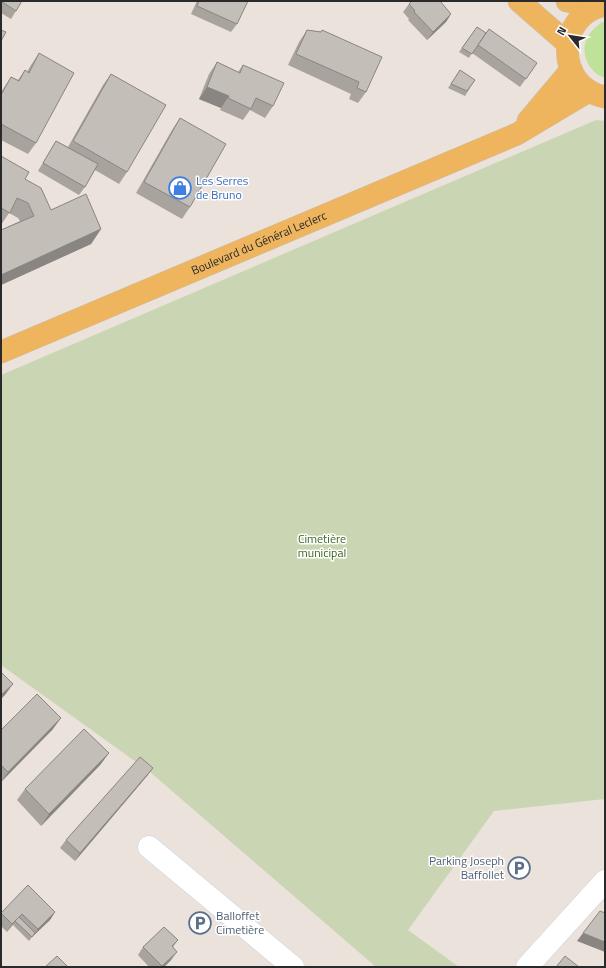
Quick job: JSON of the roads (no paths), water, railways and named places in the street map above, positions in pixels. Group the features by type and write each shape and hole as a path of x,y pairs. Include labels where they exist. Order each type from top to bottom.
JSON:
{"main road":[{"path":"519,1 567,43"},
{"path":"567,1 601,6"},
{"path":"597,94 582,86 575,78 567,57 567,43 571,31 578,21 586,13 601,6"},
{"name":"Boulevard du Général Leclerc","path":"517,134 571,70"},
{"name":"Boulevard du Général Leclerc","path":"1,352 517,134 597,94"}],"street":[{"path":"149,847 218,915 294,967"},
{"path":"527,967 605,882"}],"place":[{"name":"Les Serres de Bruno","path":"180,188"},
{"name":"Parking Joseph Baffollet","path":"519,868"},
{"name":"Balloffet Cimetière","path":"200,923"}],"park label":[{"name":"Cimetière municipal","path":"322,546"}]}
